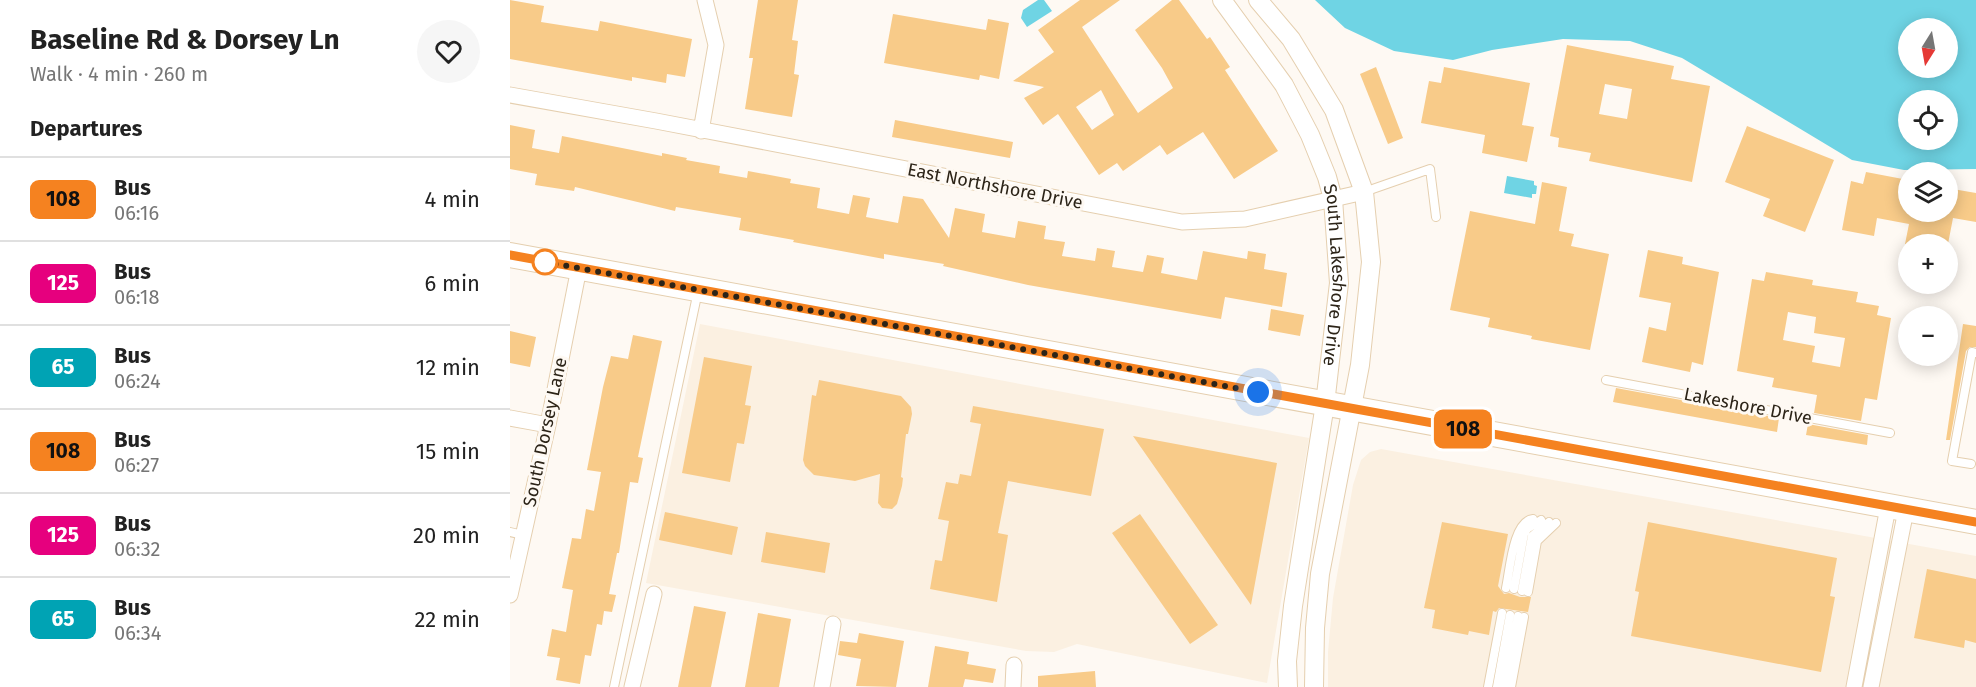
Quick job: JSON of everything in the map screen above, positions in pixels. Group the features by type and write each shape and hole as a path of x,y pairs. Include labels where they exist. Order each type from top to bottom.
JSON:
{"main road":[{"path":"510,255 1976,522"}],"street":[{"path":"701,131 716,45 705,0"},
{"name":"South Lakeshore Drive","path":"1222,0 1284,85 1310,135 1333,199 1339,284 1325,404 1293,606 1287,661 1288,687"},
{"name":"South Lakeshore Drive","path":"1258,0 1291,39 1334,110 1364,192 1371,262 1362,352 1319,583 1315,628 1314,687"},
{"name":"East Northshore Drive","path":"510,95 1182,222 1245,219 1364,192"},
{"name":"South Dorsey Lane","path":"510,595 517,533 548,425 579,268"},
{"path":"510,418 548,425"},
{"path":"1854,687 1897,508"},
{"path":"1871,687 1897,508"},
{"path":"632,687 654,594"},
{"path":"822,687 833,624"},
{"path":"1013,687 1014,665"}],"lane":[{"name":"East Northshore Drive","path":"1364,192 1430,169 1436,217"},
{"path":"614,687 698,290"},
{"path":"1971,464 1952,461 1972,352 1976,353"},
{"name":"Lakeshore Drive","path":"1606,380 1890,432"},
{"path":"1525,521 1545,521 1532,536 1518,590 1520,527 1525,521"},
{"path":"1488,687 1513,615"},
{"path":"1497,687 1513,615"},
{"path":"1505,687 1513,615"},
{"path":"1511,687 1513,615"}],"shaded area":[{"path":"700,324 1309,438 1267,683 1077,644 1054,652 1026,651 646,583"},
{"path":"1381,449 1976,556 1976,687 1328,687 1328,652 1333,598 1353,485 1361,460 1370,452"}],"water":[{"path":"1038,0 1044,0 1052,11 1027,27 1021,18 1023,10"},
{"path":"1315,0 1976,0 1976,169 1958,169 1958,162 1898,162 1898,169 1852,160 1682,58 1630,41 1563,39 1492,50 1453,60 1394,51 1345,28"},
{"path":"1507,176 1534,181 1534,185 1537,186 1536,194 1532,194 1532,198 1504,193"}],"building":[{"path":"510,0 544,6 541,22 598,31 600,21 692,39 685,77 667,74 666,83 632,77 632,81 510,59"},
{"path":"758,0 798,0 792,40 798,41 794,74 799,75 792,117 745,109 753,58 749,58"},
{"path":"1080,0 1120,0 1082,27 1138,113 1173,88 1135,30 1172,0 1179,0 1207,39 1210,37 1230,67 1225,70 1278,151 1234,179 1203,132 1167,155 1160,145 1123,171 1117,163 1099,175 1058,114 1043,125 1024,98 1044,87 1013,81 1054,52 1038,30","holes":["1101,90 1114,115 1092,130 1076,107"]},
{"path":"893,14 986,30 988,19 1009,23 999,79 980,75 979,80 884,63"},
{"path":"1567,45 1674,66 1671,79 1710,86 1692,182 1589,161 1591,153 1558,147 1559,138 1550,136","holes":["1605,84 1632,89 1627,119 1599,114"]},
{"path":"1376,67 1403,138 1388,144 1360,74"},
{"path":"1444,67 1530,83 1522,125 1534,127 1527,162 1482,153 1485,135 1421,123 1429,81 1441,83"},
{"path":"895,120 1013,142 1010,158 892,137"},
{"path":"510,125 535,130 532,148 559,153 562,136 662,156 662,153 687,158 686,160 720,166 719,173 747,178 748,171 791,179 790,183 820,188 817,208 849,214 853,195 870,198 866,217 898,223 903,196 923,199 949,238 955,208 985,214 982,232 1015,238 1018,221 1046,226 1044,239 1065,242 1062,256 1095,261 1097,248 1115,251 1112,267 1143,272 1147,255 1164,258 1161,273 1197,280 1203,251 1247,259 1248,251 1266,254 1264,269 1287,273 1282,307 1225,297 1221,319 1028,285 943,266 944,264 884,254 884,259 793,242 794,240 739,230 741,218 676,207 675,211 575,187 574,191 535,185 537,174 510,169"},
{"path":"1747,126 1834,160 1805,232 1763,216 1770,199 1725,182"},
{"path":"1866,172 1898,178 1898,222 1877,218 1874,236 1842,230 1851,181 1863,184"},
{"path":"1542,182 1567,187 1559,231 1574,234 1571,246 1609,254 1590,350 1531,339 1532,336 1488,327 1490,318 1450,310 1470,211 1535,224"},
{"path":"1958,190 1976,193 1976,222 1958,219"},
{"path":"1898,222 1952,222 1950,234 1907,234 1909,224"},
{"path":"1648,250 1683,257 1682,264 1719,272 1703,365 1692,362 1690,372 1642,362 1649,327 1666,331 1671,303 1639,297"},
{"path":"1766,272 1813,280 1812,285 1858,292 1856,302 1879,306 1877,315 1891,318 1877,400 1865,398 1861,421 1814,413 1817,395 1772,387 1774,378 1737,371 1752,279 1764,281","holes":["1788,312 1816,317 1814,333 1845,338 1840,367 1812,362 1815,346 1783,340"]},
{"path":"1271,309 1304,315 1300,336 1268,330"},
{"path":"1963,324 1976,326 1976,347 1970,347 1966,351 1950,440 1946,440 1958,366"},
{"path":"510,331 536,337 530,367 510,363"},
{"path":"633,335 662,341 638,457 643,458 638,483 630,482 619,553 617,553 609,594 616,595 612,612 604,611 602,625 597,624 591,656 585,655 580,684 556,680 560,658 547,656 552,629 566,632 573,590 562,588 572,538 581,539 586,509 594,511 601,472 587,470 603,387 611,356 628,359"},
{"path":"704,357 752,366 745,405 751,406 744,444 737,443 730,482 682,473"},
{"path":"819,380 901,396 911,407 912,414 908,434 906,434 901,477 903,478 902,486 897,504 892,509 882,508 878,503 880,474 855,481 814,475 805,466 803,460 812,395 816,396"},
{"path":"1616,388 1779,418 1777,432 1613,402"},
{"path":"973,406 1104,429 1091,496 1008,481 998,533 1008,535 997,602 930,589 935,560 942,561 949,521 938,519 946,482 958,484 960,474 971,476 981,424 970,422"},
{"path":"1808,424 1868,435 1867,445 1806,435"},
{"path":"1133,436 1277,463 1251,605"},
{"path":"665,512 738,527 732,555 659,540"},
{"path":"1140,514 1218,625 1190,644 1112,533"},
{"path":"1442,522 1508,534 1498,586 1504,594 1531,597 1528,612 1499,608 1496,612 1493,611 1489,635 1469,631 1468,635 1432,628 1435,610 1424,608"},
{"path":"1648,522 1837,558 1830,596 1835,597 1821,672 1631,636 1639,592 1635,591"},
{"path":"766,532 830,543 825,573 761,562"},
{"path":"1927,569 1976,579 1976,643 1965,640 1964,648 1914,638"},
{"path":"694,606 726,612 711,687 678,687"},
{"path":"758,613 791,619 779,687 745,687"},
{"path":"859,633 904,641 896,687 856,686 861,659 838,655 840,641 857,643"},
{"path":"935,646 969,652 967,664 996,669 993,683 965,679 963,687 928,687"},
{"path":"1095,671 1096,687 1038,687 1038,676"}],"bus line":[{"name":"108","path":"510,255 1976,522"}],"route":[{"path":"545,262 1258,392"}]}
